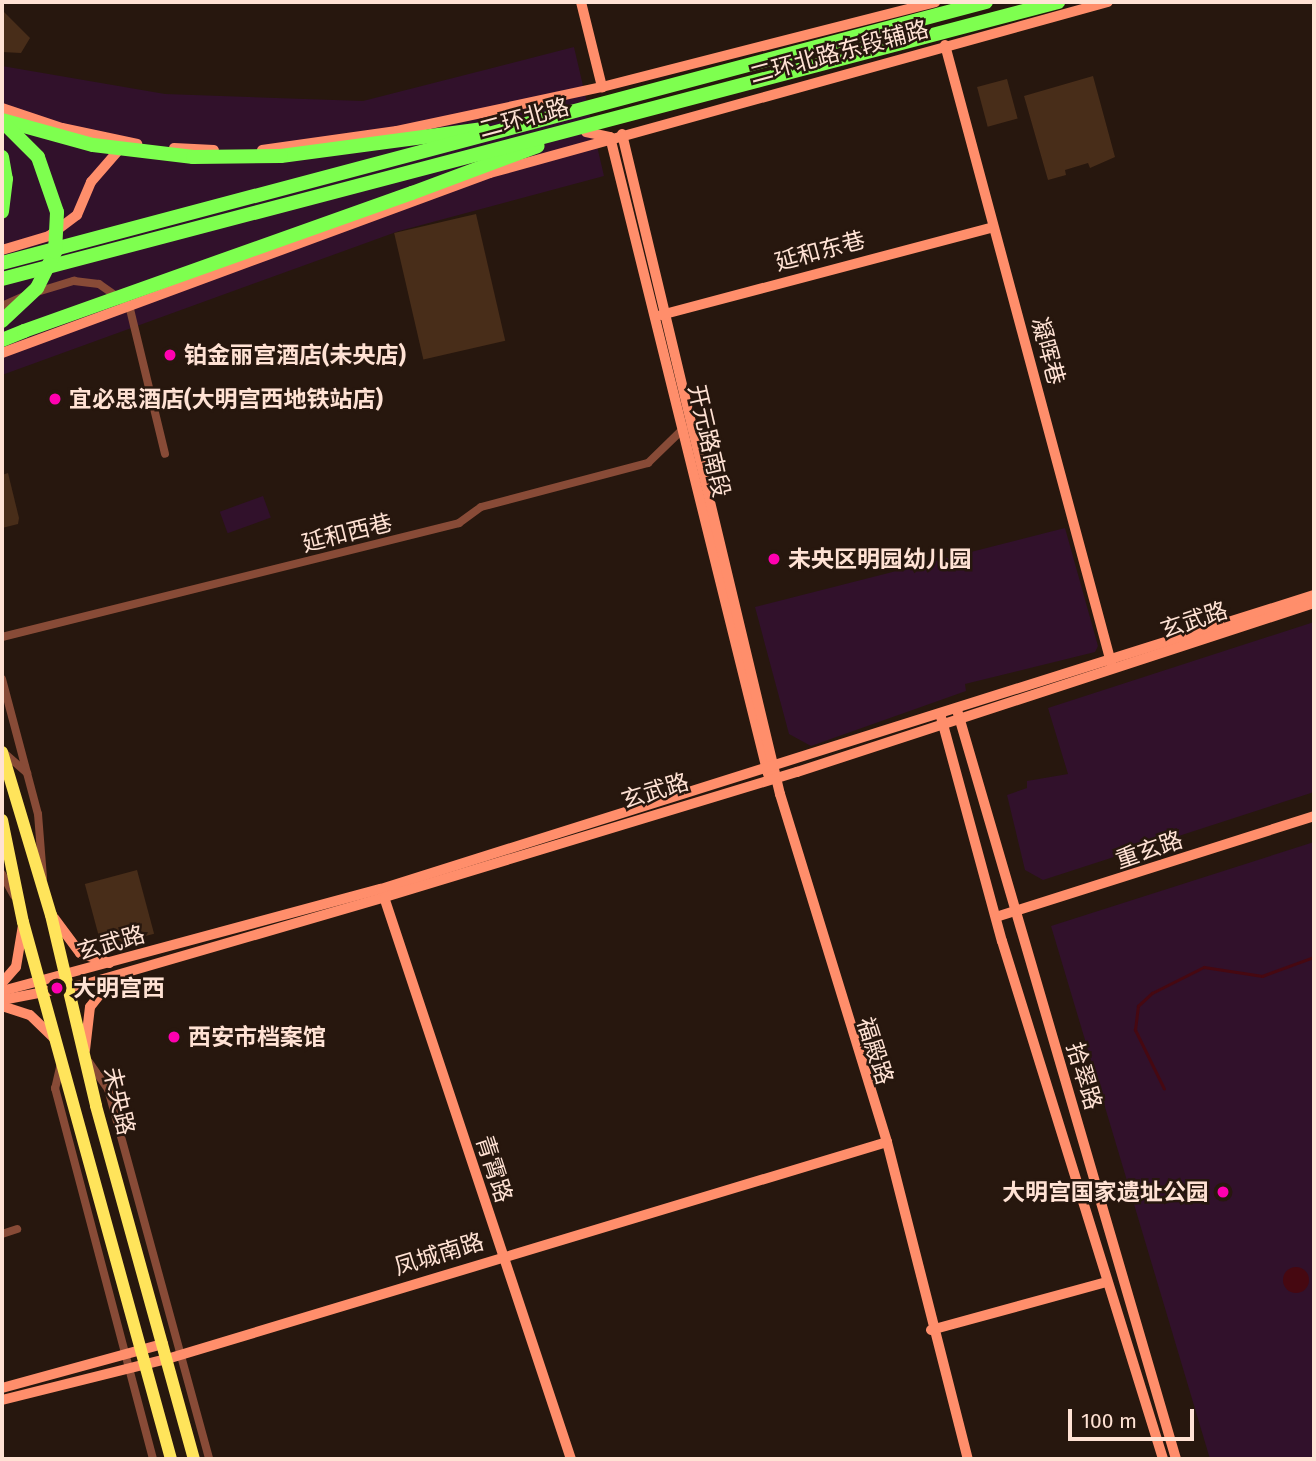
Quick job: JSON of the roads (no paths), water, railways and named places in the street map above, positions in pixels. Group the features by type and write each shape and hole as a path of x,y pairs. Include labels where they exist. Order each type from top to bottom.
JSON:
{"highway":[{"name":"二环北路","path":"2,279 410,164 540,122 986,2"},
{"name":"二环北路","path":"2,263 625,114 1058,2"},
{"path":"2,340 586,132 625,114"},
{"path":"2,120 93,145 193,157 281,156 540,122"},
{"path":"2,120 38,157 57,212 55,253 37,288 2,321"},
{"path":"2,157 6,179 2,212"}],"main road":[{"name":"未央路","path":"2,752 43,884 66,983 194,1459"},
{"name":"未央路","path":"2,820 23,922 63,1057 171,1459"}],"street":[{"path":"581,2 602,87"},
{"name":"二环北路东段辅路","path":"2,108 126,142 234,151 294,148 602,87 935,2"},
{"name":"二环北路东段辅路","path":"2,353 491,173 610,137 1108,2"},
{"name":"凝晖巷","path":"945,45 1111,664"},
{"path":"586,132 610,137"},
{"name":"开元路南段","path":"622,134 772,773"},
{"name":"开元路南段","path":"610,137 663,315 684,428 772,773"},
{"path":"2,250 49,236 77,215 91,182 126,142"},
{"name":"延和东巷","path":"663,315 993,227"},
{"path":"2,306 74,281 99,284 129,305 165,454"},
{"name":"延和西巷","path":"2,637 459,523 481,507 648,463 684,428"},
{"name":"玄武路","path":"1111,664 1314,595"},
{"name":"玄武路","path":"2,991 43,987 131,971 772,773 957,710 1314,603"},
{"path":"2,679 45,846 43,884"},
{"name":"拾翠路","path":"957,710 1014,913 1176,1459"},
{"name":"拾翠路","path":"941,716 996,917 1106,1282 1163,1459"},
{"path":"2,752 27,773"},
{"name":"福殿路","path":"772,773 885,1143 968,1459"},
{"name":"重玄路","path":"996,917 1314,817"},
{"path":"2,874 19,904"},
{"name":"玄武路","path":"66,983 122,962 383,893"},
{"name":"青霄路","path":"383,893 500,1257 572,1459"},
{"path":"51,915 88,958 122,962"},
{"path":"2,984 16,967 23,922"},
{"path":"131,971 99,990 89,1014 86,1056 108,1089 183,1354 209,1459"},
{"name":"玄武路","path":"2,1000 43,987"},
{"path":"2,1006 30,1015 59,1044"},
{"path":"63,1057 55,1088 153,1459"},
{"name":"凤城南路","path":"2,1388 127,1353 167,1359 885,1143"},
{"path":"2,1234 17,1229"},
{"path":"935,1331 1106,1282"},
{"name":"凤城南路","path":"2,1400 129,1366 163,1343"}],"waterway":[{"path":"1164,1089 1135,1030 1138,1006 1152,993 1204,967 1262,976 1314,957"}],"place":[{"name":"铂金丽宫酒店(未央店)","path":"170,355"},
{"name":"宜必思酒店(大明宫西地铁站店)","path":"55,399"},
{"name":"未央区明园幼儿园","path":"774,559"},
{"name":"大明宫西","path":"57,988"},
{"name":"西安市档案馆","path":"174,1037"},
{"name":"大明宫国家遗址公园","path":"1223,1192"}]}
